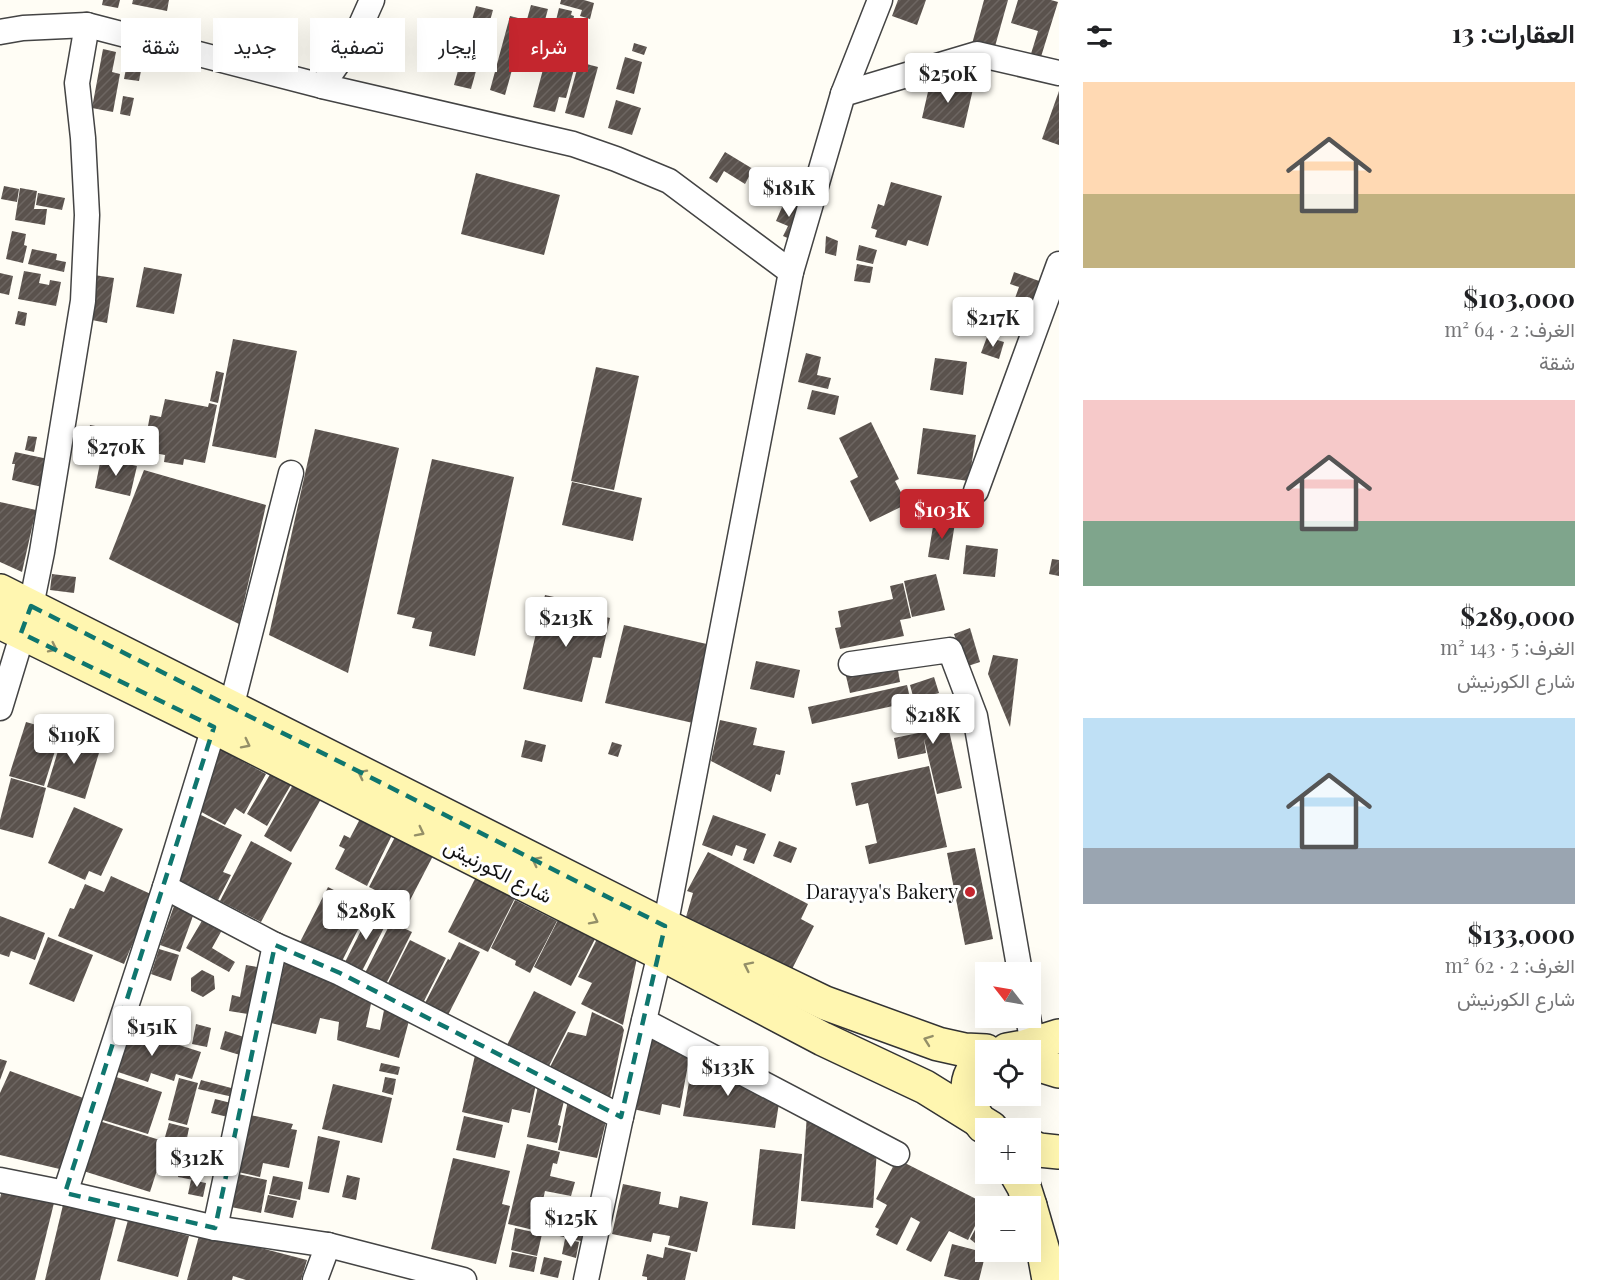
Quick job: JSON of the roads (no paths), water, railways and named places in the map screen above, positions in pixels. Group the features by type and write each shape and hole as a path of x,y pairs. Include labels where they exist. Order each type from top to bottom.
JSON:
{"main road":[{"name":"شارع الكورنيش","path":"0,591 17,620 223,718 662,939 823,1039 925,1087 975,1120"},
{"name":"شارع الكورنيش","path":"662,939 825,1003 938,1044 975,1050"},
{"path":"1041,1052 1059,1071"},
{"path":"975,1068 970,1076 966,1092 970,1107 979,1118"},
{"path":"1041,1150 1059,1152"},
{"path":"1041,1249 1049,1280"}],"street":[{"path":"322,86 355,38 372,0"},
{"path":"586,1280 662,939 791,272 843,94 880,0"},
{"path":"0,708 17,620 42,552 83,301 87,215 77,82 87,25"},
{"path":"0,32 23,28 87,25 322,86 573,144 669,181 791,272"},
{"path":"843,94 977,54 1059,73"},
{"path":"976,491 1059,264"},
{"path":"65,1192 223,718 291,473"},
{"path":"851,664 950,650 975,716 1018,962"},
{"path":"165,887 275,945 340,972 621,1117"},
{"path":"215,1228 275,945"},
{"path":"644,1021 897,1154"},
{"path":"0,1180 65,1192 215,1228 328,1245 464,1280"},
{"path":"315,1280 328,1245"}],"place":[{"name":"Darayya's Bakery","path":"970,892"}]}
